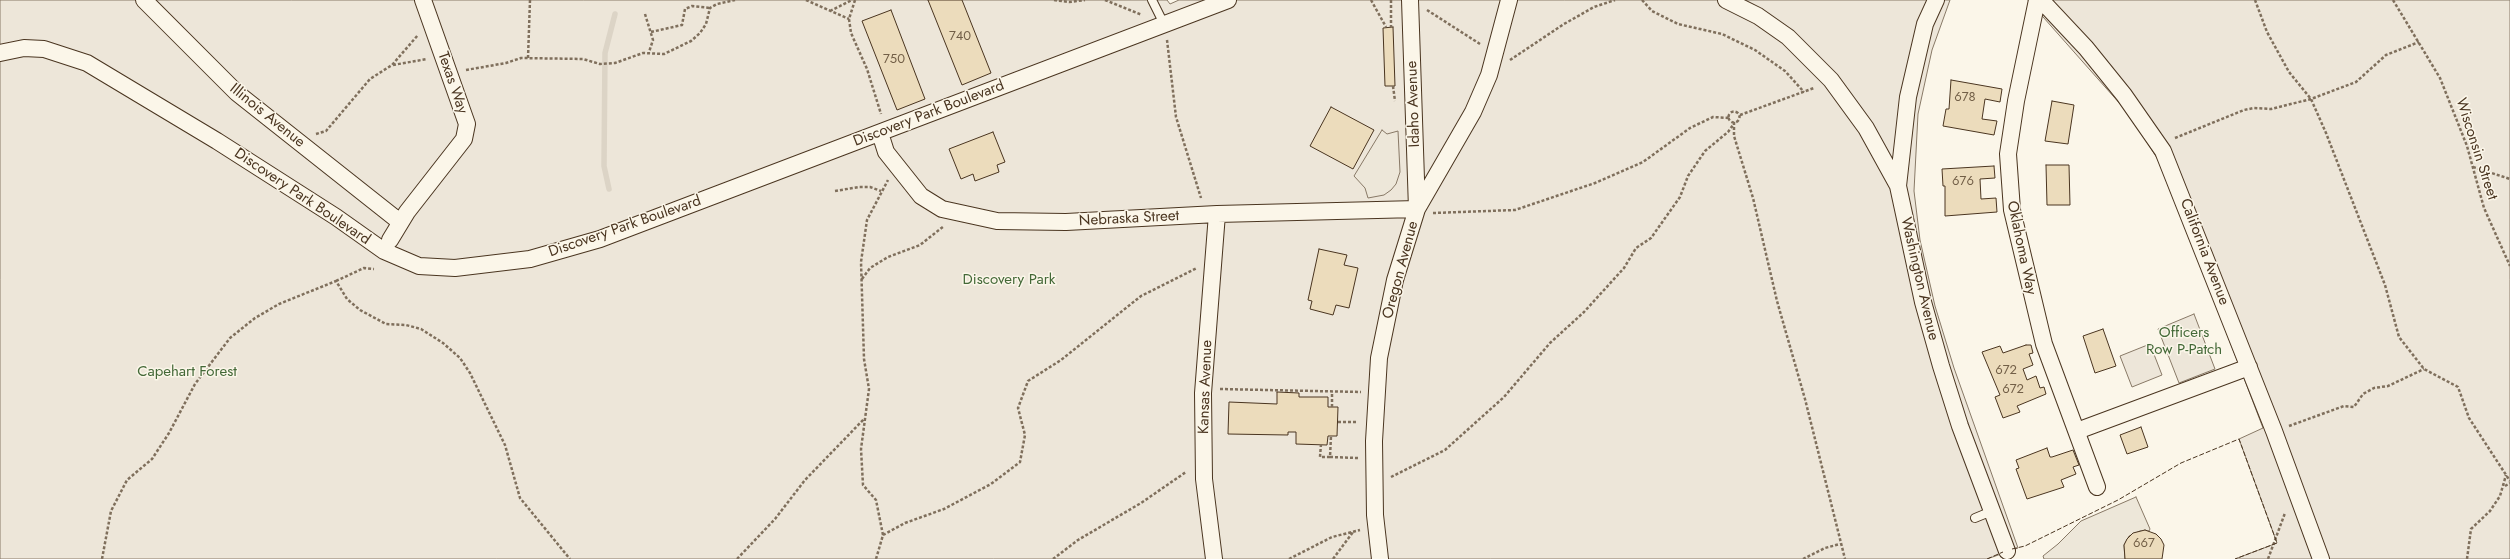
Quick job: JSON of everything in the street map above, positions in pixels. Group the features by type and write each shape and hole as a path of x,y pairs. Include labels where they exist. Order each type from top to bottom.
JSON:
{"street":[{"name":"Illinois Avenue","path":"144,0 236,94 400,222"},
{"name":"Texas Way","path":"390,240 400,222 464,139 467,124 423,0"},
{"name":"Discovery Park Boulevard","path":"0,53 24,48 44,48 87,63 217,140 336,217 384,251 419,266 438,268 493,265 563,251 883,132 1228,0"},
{"name":"Idaho Avenue","path":"1410,0 1417,209"},
{"name":"Oregon Avenue","path":"1380,559 1376,526 1374,442 1379,358 1395,280 1417,209 1473,112 1500,59 1509,0"},
{"path":"1726,0 1758,16 1788,37 1831,80 1866,128 1898,186"},
{"name":"Washington Avenue","path":"1936,0 1925,24 1908,97 1898,186 1923,302 1941,366 2007,551"},
{"name":"Oklahoma Way","path":"2037,0 2010,137 2009,188 2015,228 2038,326 2097,487"},
{"name":"California Avenue","path":"2041,0 2086,48 2136,111 2159,144 2175,178 2249,367 2321,559"},
{"name":"Nebraska Street","path":"883,132 886,152 921,196 942,209 997,221 1058,222 1210,215 1417,209"},
{"name":"Kansas Avenue","path":"1210,215 1213,259 1203,393 1204,469 1214,559"},
{"path":"2077,431 2249,367"}],"lane":[{"path":"1152,0 1164,24"},
{"path":"1975,518 1992,511"}],"path":[{"path":"528,58 530,0"},
{"path":"651,32 682,25 686,9 692,6 710,8 717,4 735,0"},
{"path":"806,0 848,19"},
{"path":"830,11 854,0"},
{"path":"854,0 848,19 851,33 867,69 883,132"},
{"path":"1054,0 1069,2 1085,0"},
{"path":"1105,0 1142,15"},
{"path":"1371,0 1386,27"},
{"path":"1391,0 1391,27"},
{"path":"1424,8 1500,59 1594,8 1616,0"},
{"path":"1642,0 1652,11 1678,24 1722,34 1755,50 1784,71 1804,92"},
{"path":"2255,0 2267,32 2289,72 2311,99 2385,285 2399,337 2424,369 2458,387 2469,418 2510,482 2504,486"},
{"name":"Wisconsin Street","path":"2393,0 2440,78 2461,127 2484,208 2510,266"},
{"path":"449,74 506,63 521,58 583,59 600,64 615,63 649,52 657,56 691,41 706,24 710,8"},
{"path":"645,14 653,40 649,52"},
{"path":"293,137 310,136 326,131 370,79 392,65 430,21"},
{"path":"1164,24 1176,116 1203,202 1210,215"},
{"path":"2178,137 2244,110 2254,108 2271,109 2311,99 2356,82 2386,55 2419,42"},
{"path":"392,65 443,57"},
{"path":"1729,118 1729,113 1733,111 1740,115 1804,92 1831,80"},
{"path":"1374,483 1406,471 1445,450 1504,397 1550,343 1584,312 1624,268 1636,248 1651,238 1680,197 1688,176 1705,151 1728,132 1739,120 1740,115"},
{"path":"1417,209 1432,213 1515,210 1595,183 1643,162 1690,128 1713,117 1729,118 1734,124 1845,559"},
{"path":"876,559 883,535 876,500 863,485 861,449 869,389 864,359 861,262 867,220 881,191 896,166"},
{"path":"2473,167 2510,179"},
{"path":"835,191 859,187 870,187 881,191"},
{"path":"862,279 870,268 876,264 920,245 936,234 946,224 952,211"},
{"path":"883,535 905,523 944,509 984,488 1020,462 1025,435 1018,408 1028,381 1061,360 1141,296 1213,259"},
{"path":"102,559 112,511 127,480 152,459 169,434 195,384 230,338 255,318 279,304 359,270 374,269"},
{"path":"336,281 348,299 360,310 386,324 406,325 421,330 443,343 460,358 470,373 505,445 520,498 570,559"},
{"path":"2287,427 2344,406 2354,407 2363,394 2374,388 2388,386 2424,369"},
{"path":"1219,389 1363,392 1362,400"},
{"path":"1332,392 1332,407"},
{"path":"737,559 775,519 805,480 864,419"},
{"path":"1338,422 1362,422"},
{"path":"1330,436 1330,457"},
{"path":"1320,444 1320,457 1361,458 1361,451"},
{"path":"1053,559 1078,540 1141,503 1180,476 1189,471 1204,469"},
{"path":"2467,559 2471,529 2490,511 2504,486 2506,475"},
{"path":"2268,559 2295,487"},
{"path":"1289,559 1332,537 1376,526"},
{"path":"1333,559 1354,532"},
{"path":"1803,559 1825,548 1840,544"}],"green space":[{"name":"Discovery Park","path":"0,0 1167,0 1170,4 1179,0 1950,0 1932,50 1918,114 1914,191 1920,240 1935,306 1954,368 2018,548 1987,559 0,559"},
{"path":"2028,0 2510,0 2510,559 2235,559 2277,543 2239,439 2263,428 2164,169 2129,114"},
{"name":"Officers Row P-Patch","path":"2194,314 2215,369 2179,383 2158,329"},
{"path":"2150,344 2162,375 2132,387 2120,356"}],"shaded area":[{"path":"1382,130 1387,134 1398,131 1400,172 1396,184 1391,190 1384,195 1368,198 1365,188 1354,176"},
{"path":"2136,497 2150,529 2149,531 2140,531 2129,536 2124,545 2125,559 2044,559 2043,556 2058,544 2081,521"}],"building":[{"path":"928,0 962,0 991,73 962,85"},
{"path":"891,10 925,99 897,110 862,21"},
{"path":"1393,27 1395,86 1385,86 1383,28"},
{"path":"1951,80 2002,89 2000,102 1985,99 1982,119 1997,121 1994,135 1943,126 1946,109 1949,109"},
{"path":"2052,101 2074,105 2068,144 2045,141"},
{"path":"1331,107 1374,130 1353,169 1310,146"},
{"path":"993,132 1005,162 997,165 999,172 975,181 973,174 961,179 949,149"},
{"path":"2046,165 2069,165 2070,205 2047,205"},
{"path":"1994,166 1995,178 1980,179 1981,199 1996,198 1997,212 1945,216 1945,186 1943,186 1942,169"},
{"path":"1319,249 1347,255 1344,265 1358,268 1349,308 1336,305 1333,315 1310,309 1312,301 1308,300"},
{"path":"2103,329 2116,366 2095,373 2083,336"},
{"path":"2026,345 2031,345 2033,353 2029,354 2033,365 2023,369 2027,380 2036,376 2040,388 2044,387 2046,394 2017,406 2020,412 2003,418 1995,397 2000,395 1982,352 2000,346 2003,353"},
{"path":"1277,392 1299,393 1299,397 1328,397 1328,407 1338,407 1337,436 1328,436 1327,445 1296,444 1296,432 1288,432 1288,435 1228,434 1229,402 1277,404"},
{"path":"2141,427 2148,447 2127,454 2120,435"},
{"path":"2047,448 2050,457 2073,450 2079,465 2073,467 2076,474 2061,480 2064,487 2027,499 2016,469 2019,468 2016,460"},
{"path":"2145,530 2156,534 2161,539 2164,545 2162,559 2125,559 2124,545 2127,539 2133,533"}],"waterway":[{"path":"609,189 604,166 605,53 615,14"}],"fence":[{"path":"2012,549 2025,546 2118,500 2181,463 2239,439 2277,543 2235,559"},
{"path":"1987,559 2003,552"}],"park label":[{"name":"Capehart Forest","path":"187,372"}]}
